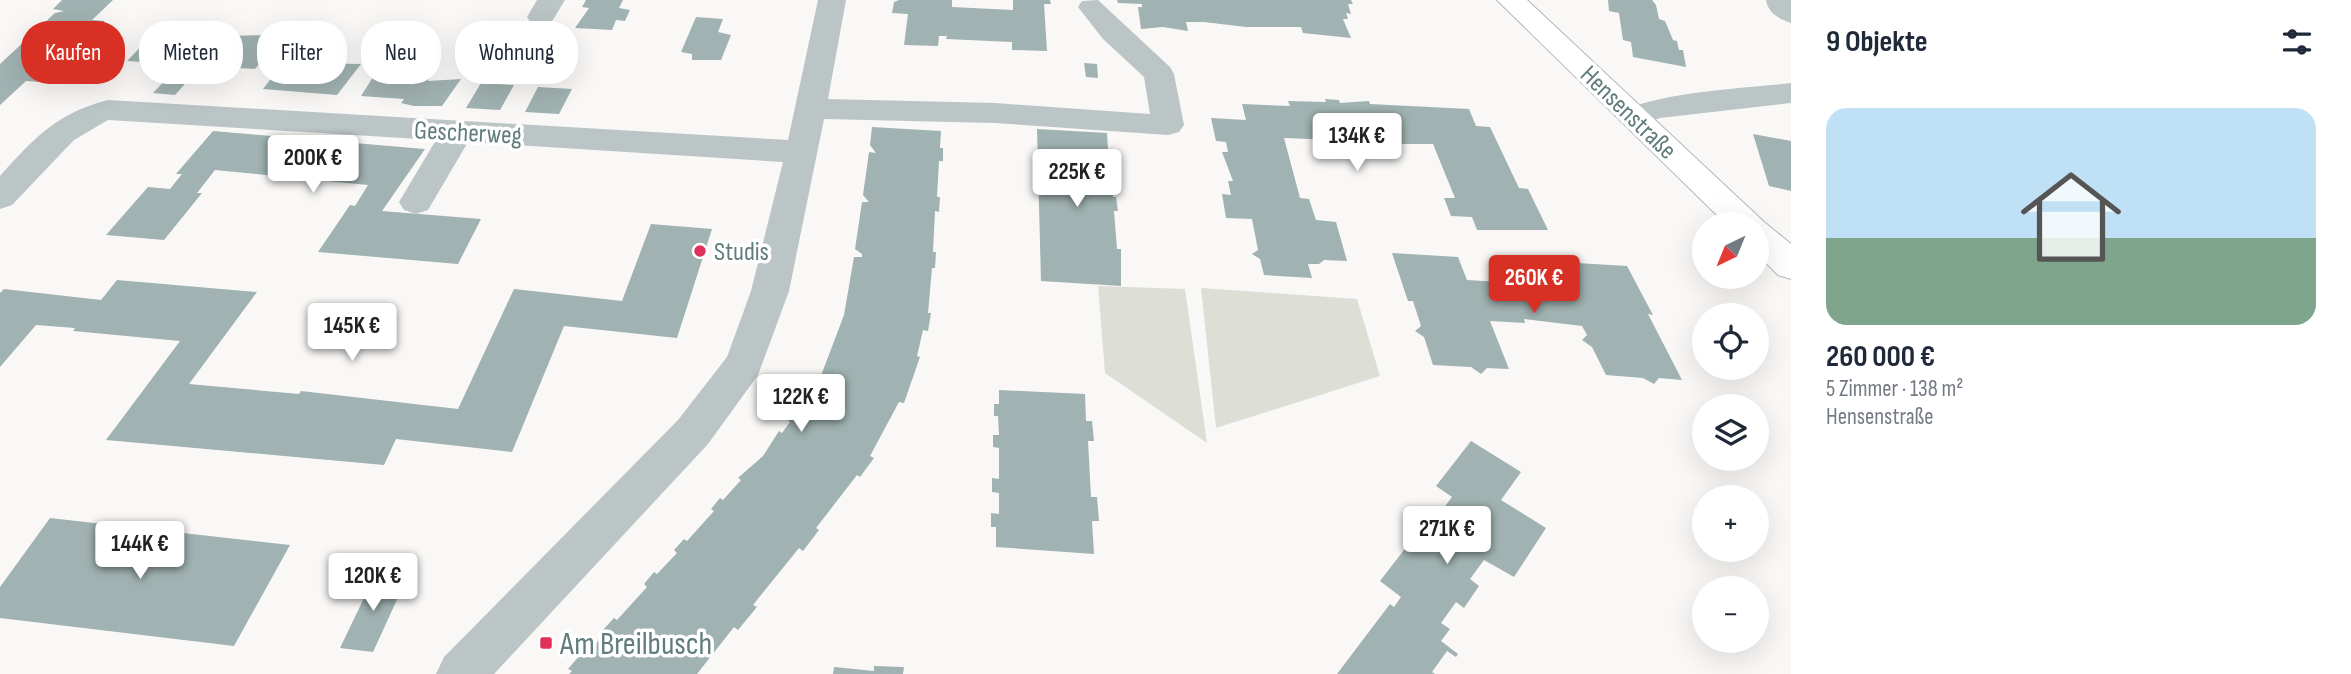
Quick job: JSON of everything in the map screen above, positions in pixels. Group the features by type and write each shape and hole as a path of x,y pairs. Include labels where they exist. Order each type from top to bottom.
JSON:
{"main road":[{"name":"Hensenstraße","path":"1511,0 1734,212"},
{"path":"1769,245 1791,266"}],"street":[{"path":"461,674 693,432 744,364 770,291 802,152 832,0"},
{"path":"1780,0 1781,6 1791,14"},
{"path":"811,109 995,113 1168,125 1159,74 1113,33 1092,7"},
{"path":"1634,117 1654,109 1791,93"},
{"name":"Gescherweg","path":"0,197 74,122 89,113 108,110 802,152"},
{"path":"416,202 458,131"}],"shaded area":[{"path":"1098,286 1185,289 1207,443 1105,373"},
{"path":"1201,288 1357,299 1380,376 1216,428"}],"building":[{"path":"62,0 113,0 92,20 105,21 46,21 55,13 64,11 53,9"},
{"path":"586,0 623,0 619,8 630,10 625,21 616,20 612,30 578,28 578,24 589,8 582,7"},
{"path":"952,0 952,7 1013,10 1013,0 1050,0 1051,4 1044,4 1047,51 1012,50 1012,42 946,39 947,36 939,36 938,46 904,45 908,14 892,13 894,2"},
{"path":"1117,0 1351,0 1353,4 1348,4 1351,14 1346,13 1348,19 1343,19 1351,38 1303,33 1301,27 1246,27 1204,22 1186,22 1188,31 1163,27 1141,29 1138,7 1142,7 1142,4 1118,3"},
{"path":"1608,0 1652,0 1659,19 1665,21 1673,40 1677,41 1679,50 1683,50 1686,67 1633,57 1631,42 1623,40 1619,13 1609,11"},
{"path":"696,17 723,19 718,32 731,35 721,60 692,60 692,54 681,52"},
{"path":"257,35 255,69 243,68 243,36"},
{"path":"21,45 23,84 0,105 0,64"},
{"path":"139,49 139,62 127,61"},
{"path":"1084,63 1097,64 1098,78 1086,77"},
{"path":"347,64 361,64 347,82"},
{"path":"455,79 455,84 457,84 442,106 414,106 401,103 404,99 361,96 369,84 441,84 441,80"},
{"path":"162,84 185,84 175,95 153,93"},
{"path":"267,84 346,84 337,95 263,89"},
{"path":"480,84 514,85 500,110 466,108"},
{"path":"538,87 572,89 559,114 525,112"},
{"path":"1325,99 1339,100 1340,103 1369,101 1370,104 1469,109 1476,126 1490,127 1519,188 1528,189 1548,230 1477,230 1472,217 1451,216 1444,198 1455,198 1433,144 1339,144 1338,140 1284,138 1300,198 1309,199 1316,220 1336,222 1347,261 1324,260 1319,264 1308,264 1312,278 1264,275 1260,259 1252,254 1258,250 1252,219 1226,218 1222,194 1231,195 1228,181 1233,181 1222,152 1228,152 1226,142 1216,141 1211,118 1246,120 1242,104 1290,106 1288,101 1326,102"},
{"path":"872,127 941,131 940,148 943,148 943,161 939,161 937,197 940,197 939,212 935,211 933,252 936,252 935,268 932,268 928,331 923,330 917,356 920,357 904,403 899,402 870,456 874,458 860,477 857,475 816,528 819,530 803,551 799,548 753,605 757,607 738,630 734,627 697,674 569,674 572,671 568,669 580,655 584,658 605,633 602,631 614,618 617,620 647,587 644,584 654,572 657,574 677,553 674,550 684,539 687,541 714,511 711,509 720,498 723,500 741,480 738,478 763,456 779,431 782,433 790,422 788,420 794,410 798,411 822,373 844,315 854,257 862,257 855,249 862,202 869,202 863,195 869,152 876,153 870,145"},
{"path":"1037,129 1107,133 1108,149 1112,149 1113,163 1110,162 1113,197 1116,197 1118,211 1114,211 1117,249 1121,249 1121,286 1041,281"},
{"path":"213,131 425,149 382,211 481,219 458,264 318,252 350,205 355,206 368,185 215,170 197,193 202,193 164,240 106,235 148,187 170,189 182,174 176,174"},
{"path":"1753,134 1791,141 1791,191 1769,186"},
{"path":"651,224 712,229 677,338 564,326 512,452 396,439 384,465 106,440 180,341 36,325 0,367 0,293 4,289 101,300 117,280 257,292 189,384 299,394 301,391 458,409 514,289 622,301"},
{"path":"1392,253 1458,257 1467,280 1517,283 1516,279 1521,283 1572,286 1560,262 1627,266 1653,315 1648,314 1682,380 1659,378 1654,384 1643,378 1606,375 1592,347 1582,340 1587,335 1582,326 1524,319 1525,323 1490,321 1509,369 1487,368 1481,374 1471,367 1433,365 1424,337 1415,331 1421,326 1413,301 1408,301"},
{"path":"999,390 1085,394 1086,421 1092,421 1094,441 1088,441 1091,497 1097,497 1099,521 1092,521 1094,554 996,547 996,527 991,527 991,513 999,514 999,493 992,492 992,478 999,479 999,448 993,447 993,435 999,435 994,404 999,404"},
{"path":"1471,441 1521,472 1501,500 1546,528 1514,577 1484,560 1470,579 1479,586 1464,608 1456,602 1441,623 1450,629 1441,641 1458,654 1456,657 1447,651 1432,672 1435,674 1337,674 1390,604 1394,607 1401,597 1380,581 1428,519 1433,522 1452,497 1436,486"},
{"path":"50,518 290,545 234,646 0,618 0,587"},
{"path":"368,576 406,580 373,652 340,648 365,596 359,594"},
{"path":"874,666 904,667 903,674 833,674 834,667 874,671"}],"place":[{"name":"Studis","path":"700,251"},
{"name":"Am Breilbusch","path":"546,643"}]}
